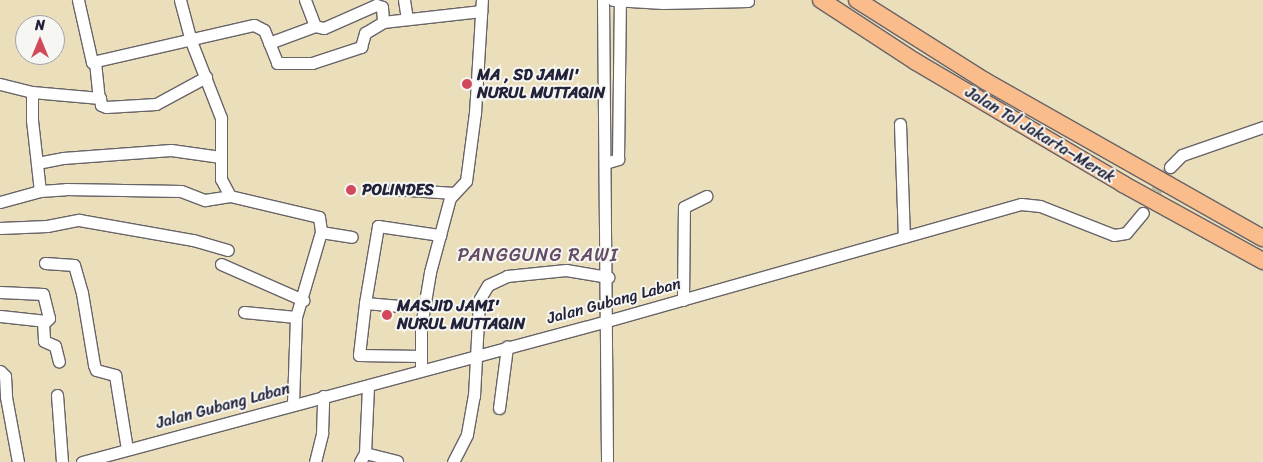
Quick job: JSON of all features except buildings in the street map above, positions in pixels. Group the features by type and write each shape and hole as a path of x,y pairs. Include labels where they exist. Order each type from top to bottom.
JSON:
{"highway":[{"name":"Jalan Tol Jakarta–Merak","path":"821,0 916,62 1057,145 1263,261"},
{"name":"Jalan Tol Jakarta–Merak","path":"857,0 985,80 1263,238"}],"street":[{"path":"78,0 90,58 95,62 99,98 102,105 106,107 152,105 206,78"},
{"path":"180,0 191,41 221,118 221,179 230,196"},
{"path":"305,0 315,26"},
{"path":"404,0 407,19"},
{"path":"603,0 608,277 607,462"},
{"path":"605,163 618,158 615,0 748,1"},
{"path":"269,43 315,26 324,28 376,5 382,7 383,22"},
{"path":"95,62 191,41 254,24 264,30 278,64 323,62 361,48 365,33 383,22 481,6 475,112 466,180 452,195 425,297 421,369"},
{"path":"0,84 32,92 99,98"},
{"path":"32,92 40,191"},
{"path":"900,124 904,237"},
{"path":"1170,167 1182,156 1263,128"},
{"path":"37,164 63,158 171,150 221,157"},
{"path":"394,189 452,195"},
{"path":"0,202 40,191 181,191 212,200 230,196 319,217 321,232 303,300 296,316 293,403"},
{"path":"683,300 684,207 707,196"},
{"name":"Jalan Gubang Laban","path":"82,462 111,458 127,449 293,403 368,386 421,369 607,321 1021,204 1040,206 1114,235 1126,233 1143,213"},
{"path":"0,228 47,226 79,220 193,240 228,250"},
{"path":"421,356 359,355 365,303 378,226 440,235"},
{"path":"321,232 352,237"},
{"path":"45,263 74,265 82,293 94,365 96,370 115,374 127,449"},
{"path":"221,264 303,300"},
{"path":"453,462 467,434 477,355 479,300 492,281 566,270 608,277"},
{"path":"0,292 43,294 48,318 42,321 0,316"},
{"path":"365,303 400,306"},
{"path":"244,312 296,316"},
{"path":"42,321 45,343 56,346 59,362"},
{"path":"498,408 507,347"},
{"path":"0,371 5,376 6,398 18,462"},
{"path":"368,386 362,458 397,461"},
{"path":"57,396 62,462"},
{"path":"315,462 322,433 323,396"}],"tunnel":[{"path":"1148,205 1170,167"}],"place":[{"name":"MA , SD JAMI' NURUL MUTTAQIN","path":"467,84"},
{"name":"POLINDES","path":"351,190"},
{"name":"MASJID JAMI' NURUL MUTTAQIN","path":"387,315"}],"district":[{"name":"PANGGUNG RAWI","path":"538,255"}]}
